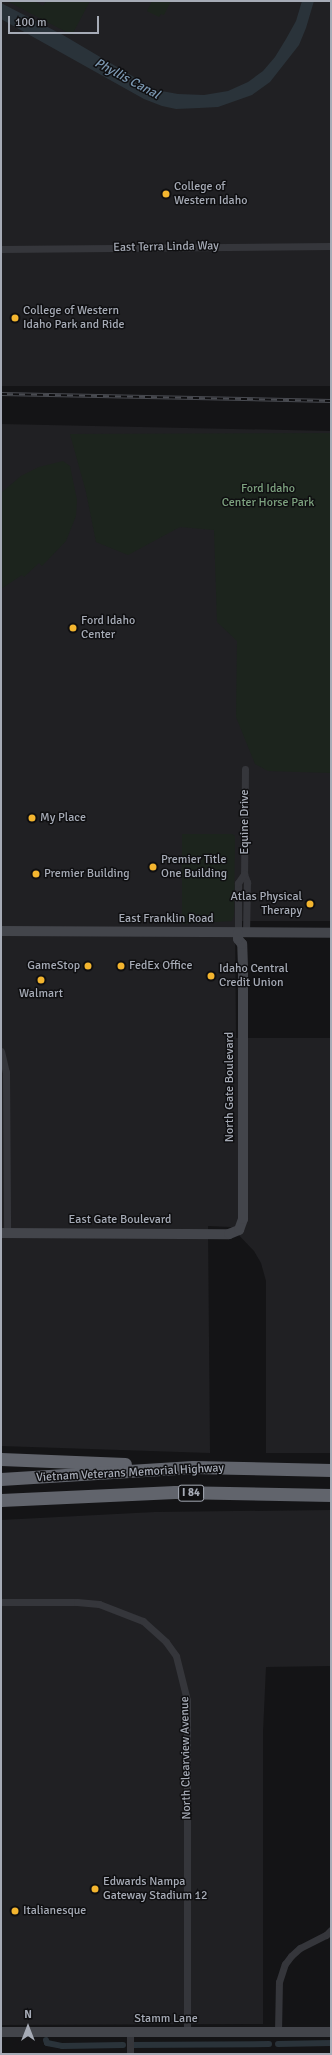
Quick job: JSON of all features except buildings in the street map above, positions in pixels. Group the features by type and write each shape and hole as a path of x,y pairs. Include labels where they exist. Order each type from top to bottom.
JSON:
{"highway":[{"path":"1,1459 192,1467"},
{"name":"Vietnam Veterans Memorial Highway","path":"1,1479 192,1467 331,1470"},
{"name":"Vietnam Veterans Memorial Highway","path":"1,1500 175,1492 331,1495"},
{"path":"1,1506 52,1497"}],"street":[{"name":"East Terra Linda Way","path":"1,249 331,246"},
{"name":"Equine Drive","path":"242,933 238,883 244,874 245,769"},
{"name":"East Franklin Road","path":"1,931 331,933"},
{"name":"North Gate Boulevard","path":"239,1230 242,1226 243,1211 242,944 238,939 242,933"},
{"path":"1,1051 6,1072 4,1233"},
{"name":"East Gate Boulevard","path":"4,1233 229,1234 239,1230"},
{"name":"North Clearview Avenue","path":"1,1602 80,1602 105,1606 143,1621 166,1642 176,1656 187,1700 187,2032"},
{"path":"278,2032 279,1982 285,1964 290,1956 300,1948 326,1935 331,1930"},
{"name":"Stamm Lane","path":"1,2032 331,2032"},
{"path":"130,2032 130,2054"}],"shaded area":[{"name":"College of Western Idaho","path":"1,1 331,1 331,386 1,386"},
{"path":"1,424 331,431 331,921 235,921 236,1038 331,1038 331,1453 266,1453 266,1281 261,1263 254,1251 231,1227 208,1226 210,1453 1,1446"},
{"path":"331,1510 331,1666 266,1667 263,1732 263,2024 1,2025 1,1520 155,1512"}],"green space":[{"path":"7,1 34,1 43,6 46,1 90,1 72,35"},
{"path":"152,1 171,1 164,15 161,14 159,17 147,11"},
{"name":"Ford Idaho Center Horse Park","path":"331,433 331,773 268,771 255,764 236,717 237,641 217,622 214,530 180,527 128,555 96,542 86,492 70,434"},
{"path":"63,461 70,466 77,500 76,516 66,541 42,566 39,563 24,577 22,575 1,589 1,493 21,476 39,467"},
{"path":"182,834 232,834 235,836 234,915 232,921 182,924"}],"water":[{"name":"Phyllis Canal","path":"302,1 314,1 306,28 299,45 270,82 252,95 218,107 176,109 162,106 144,99 1,19 1,3 63,35 156,90 178,94 204,95 228,91 248,82 263,71 275,57 286,39 296,21"}],"waterway":[{"path":"46,2040 47,2043 62,2046 123,2045"},
{"path":"278,2044 331,2043"},
{"path":"131,2045 269,2044"}],"railway":[{"path":"1,394 331,401"}],"place":[{"name":"College of Western Idaho","path":"166,194"},
{"name":"College of Western Idaho Park and Ride","path":"15,318"},
{"name":"Ford Idaho Center","path":"73,628"},
{"name":"My Place","path":"32,818"},
{"name":"Premier Title One Building","path":"153,867"},
{"name":"Premier Building","path":"36,874"},
{"name":"Atlas Physical Therapy","path":"310,904"},
{"name":"GameStop","path":"88,966"},
{"name":"FedEx Office","path":"121,966"},
{"name":"Idaho Central Credit Union","path":"211,976"},
{"name":"Walmart","path":"41,980"},
{"name":"Edwards Nampa Gateway Stadium 12","path":"95,1889"},
{"name":"Italianesque","path":"15,1911"}]}
